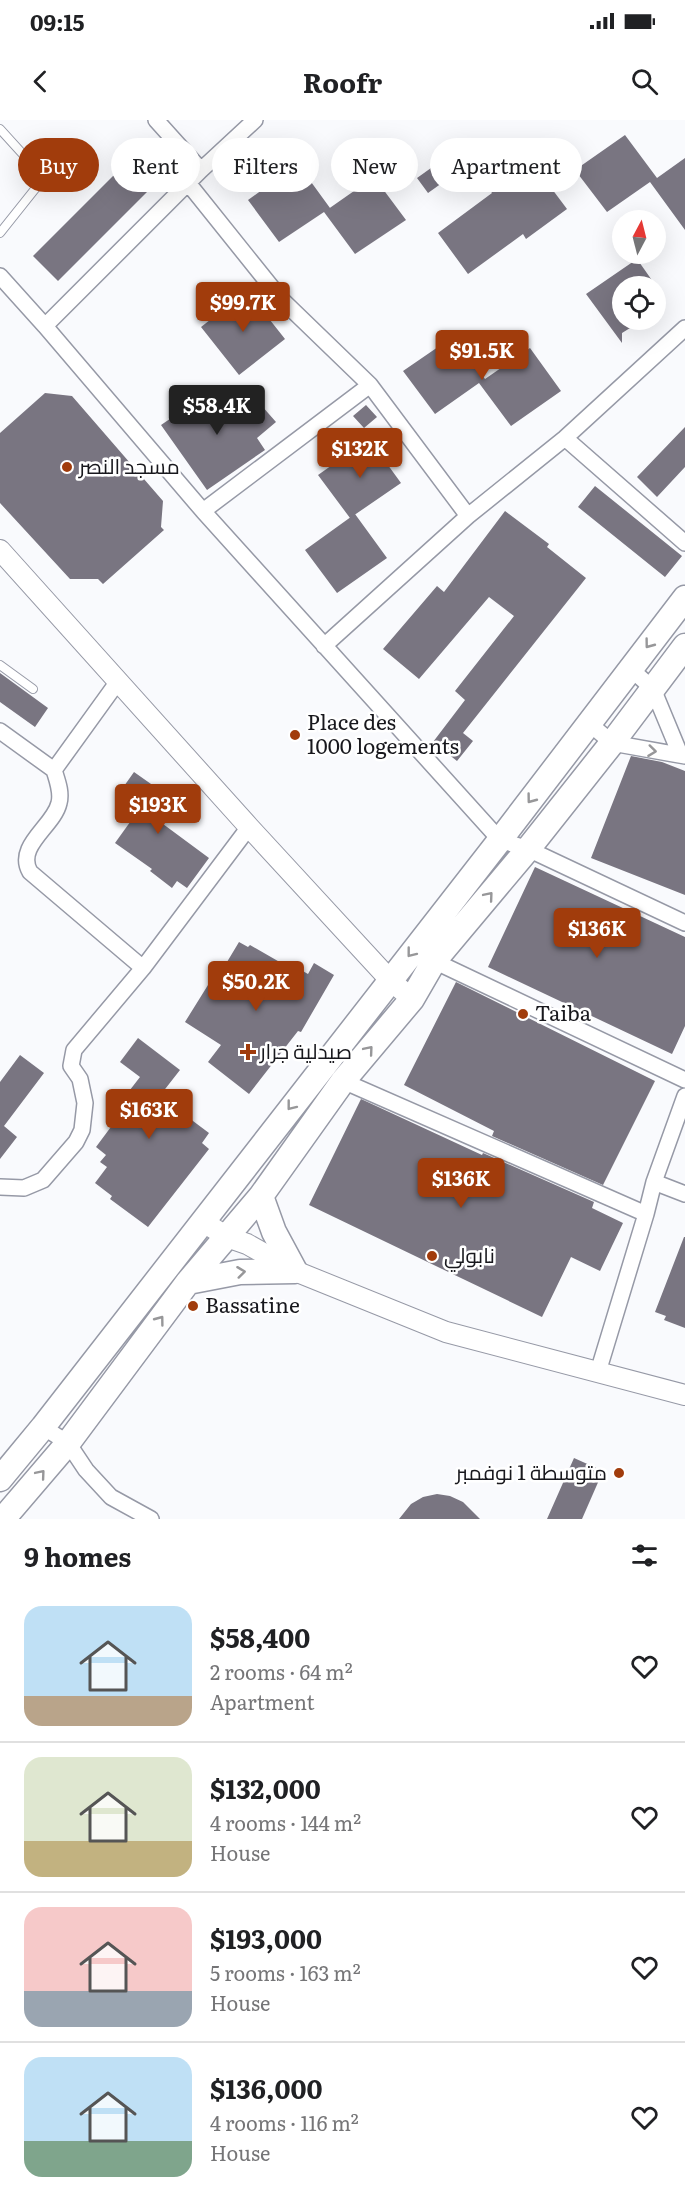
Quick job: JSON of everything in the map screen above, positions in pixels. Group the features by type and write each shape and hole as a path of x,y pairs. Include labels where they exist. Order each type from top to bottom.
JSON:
{"main road":[{"path":"0,1479 43,1427 500,840 685,597"},
{"path":"3,1519 68,1443 188,1282 261,1196 343,1081 411,999 435,962 612,743 685,646"},
{"path":"188,1282 248,1271 295,1271 274,1232 261,1196"}],"street":[{"path":"156,120 201,170 255,120"},
{"path":"45,326 179,192"},
{"path":"195,192 281,299 370,385 468,516"},
{"path":"0,276 203,511 500,840 528,849 685,923"},
{"path":"324,646 468,516 565,438 685,328"},
{"path":"203,511 370,385"},
{"path":"565,438 685,543"},
{"path":"0,550 249,827 390,980 411,999"},
{"path":"631,669 653,689 683,755"},
{"path":"54,770 119,680"},
{"path":"589,723 612,743 683,755"},
{"path":"0,731 54,770 59,789 59,804 27,854 26,864 30,872 143,968"},
{"path":"0,1187 24,1188 43,1180 76,1142 82,1130 85,1103 80,1079 71,1066 74,1050 143,968 249,827"},
{"path":"435,962 685,1080"},
{"path":"343,1081 646,1214"},
{"path":"598,1372 654,1182 685,1096"},
{"path":"654,1182 685,1194"},
{"path":"202,1221 227,1237 247,1244 295,1271 446,1332 685,1395"},
{"path":"43,1427 68,1443 86,1470 111,1497 151,1519"}],"lane":[{"path":"0,129 39,172 39,184 0,233"},
{"path":"0,665 33,689"}],"building":[{"path":"625,135 657,178 685,158 685,230 650,182 607,212 582,179 582,165"},
{"path":"430,169 430,192 428,193 418,177"},
{"path":"111,178 111,192 147,192 58,281 33,256"},
{"path":"259,192 318,192 330,208 279,242 248,200"},
{"path":"353,192 385,192 406,220 355,254 324,212"},
{"path":"554,192 567,209 526,239 523,234 468,274 438,233 492,193"},
{"path":"630,264 641,264 649,276 612,276"},
{"path":"612,276 612,329 586,294"},
{"path":"247,291 285,339 239,375 201,327"},
{"path":"612,330 627,330 622,333 622,343"},
{"path":"454,336 485,379 530,348 561,391 511,426 479,383 435,414 403,371"},
{"path":"220,385 244,420 261,405 276,422 257,438 265,450 207,490 161,425"},
{"name":"مسجد النصر","path":"45,393 72,396 163,501 161,527 164,530 103,584 98,579 70,579 0,503 0,433"},
{"path":"366,405 377,417 364,428 353,416"},
{"path":"685,427 685,467 657,497 637,477"},
{"path":"369,439 401,483 350,518 318,475"},
{"path":"595,486 682,556 665,577 578,507"},
{"path":"505,511 549,544 547,547 586,578 463,733 473,741 457,761 433,742 465,700 455,691 514,616 489,597 419,679 383,649 437,586 444,592"},
{"path":"355,514 387,558 337,593 305,550"},
{"path":"0,673 48,708 35,727 0,702"},
{"path":"631,756 662,762 685,771 685,895 591,858"},
{"path":"134,772 178,803 163,824 209,858 187,888 177,881 172,888 150,871 152,869 115,843 138,811 117,796"},
{"path":"535,867 685,937 685,1026 672,1054 488,967"},
{"path":"239,942 248,947 250,945 290,968 292,965 308,974 314,963 334,975 301,1032 298,1031 249,1094 208,1062 221,1045 185,1022 208,985 212,987"},
{"path":"456,982 655,1081 603,1185 492,1136 494,1131 404,1085"},
{"path":"138,1038 180,1070 162,1093 175,1103 173,1106 209,1133 202,1143 209,1149 148,1227 110,1199 112,1196 95,1183 107,1167 100,1162 106,1155 96,1147 122,1112 116,1108 140,1077 120,1062"},
{"path":"20,1055 44,1073 4,1126 17,1137 0,1159 0,1082"},
{"path":"361,1099 482,1155 483,1153 594,1202 592,1208 623,1223 600,1271 571,1257 542,1317 309,1205"},
{"path":"684,1237 685,1328 664,1320 666,1316 655,1312"},
{"path":"574,1458 603,1471 582,1519 547,1519"},
{"path":"437,1494 450,1496 463,1502 480,1519 399,1519 411,1504 423,1497"}],"place":[{"name":"مسجد النصر","path":"67,467"},
{"name":"Place des 1000 logements","path":"295,735"},
{"name":"Taiba","path":"523,1014"},
{"name":"صيدلية جرار","path":"248,1052"},
{"name":"نابولي","path":"432,1256"},
{"name":"Bassatine","path":"193,1306"},
{"name":"متوسطة 1 نوفمبر","path":"619,1473"}]}
